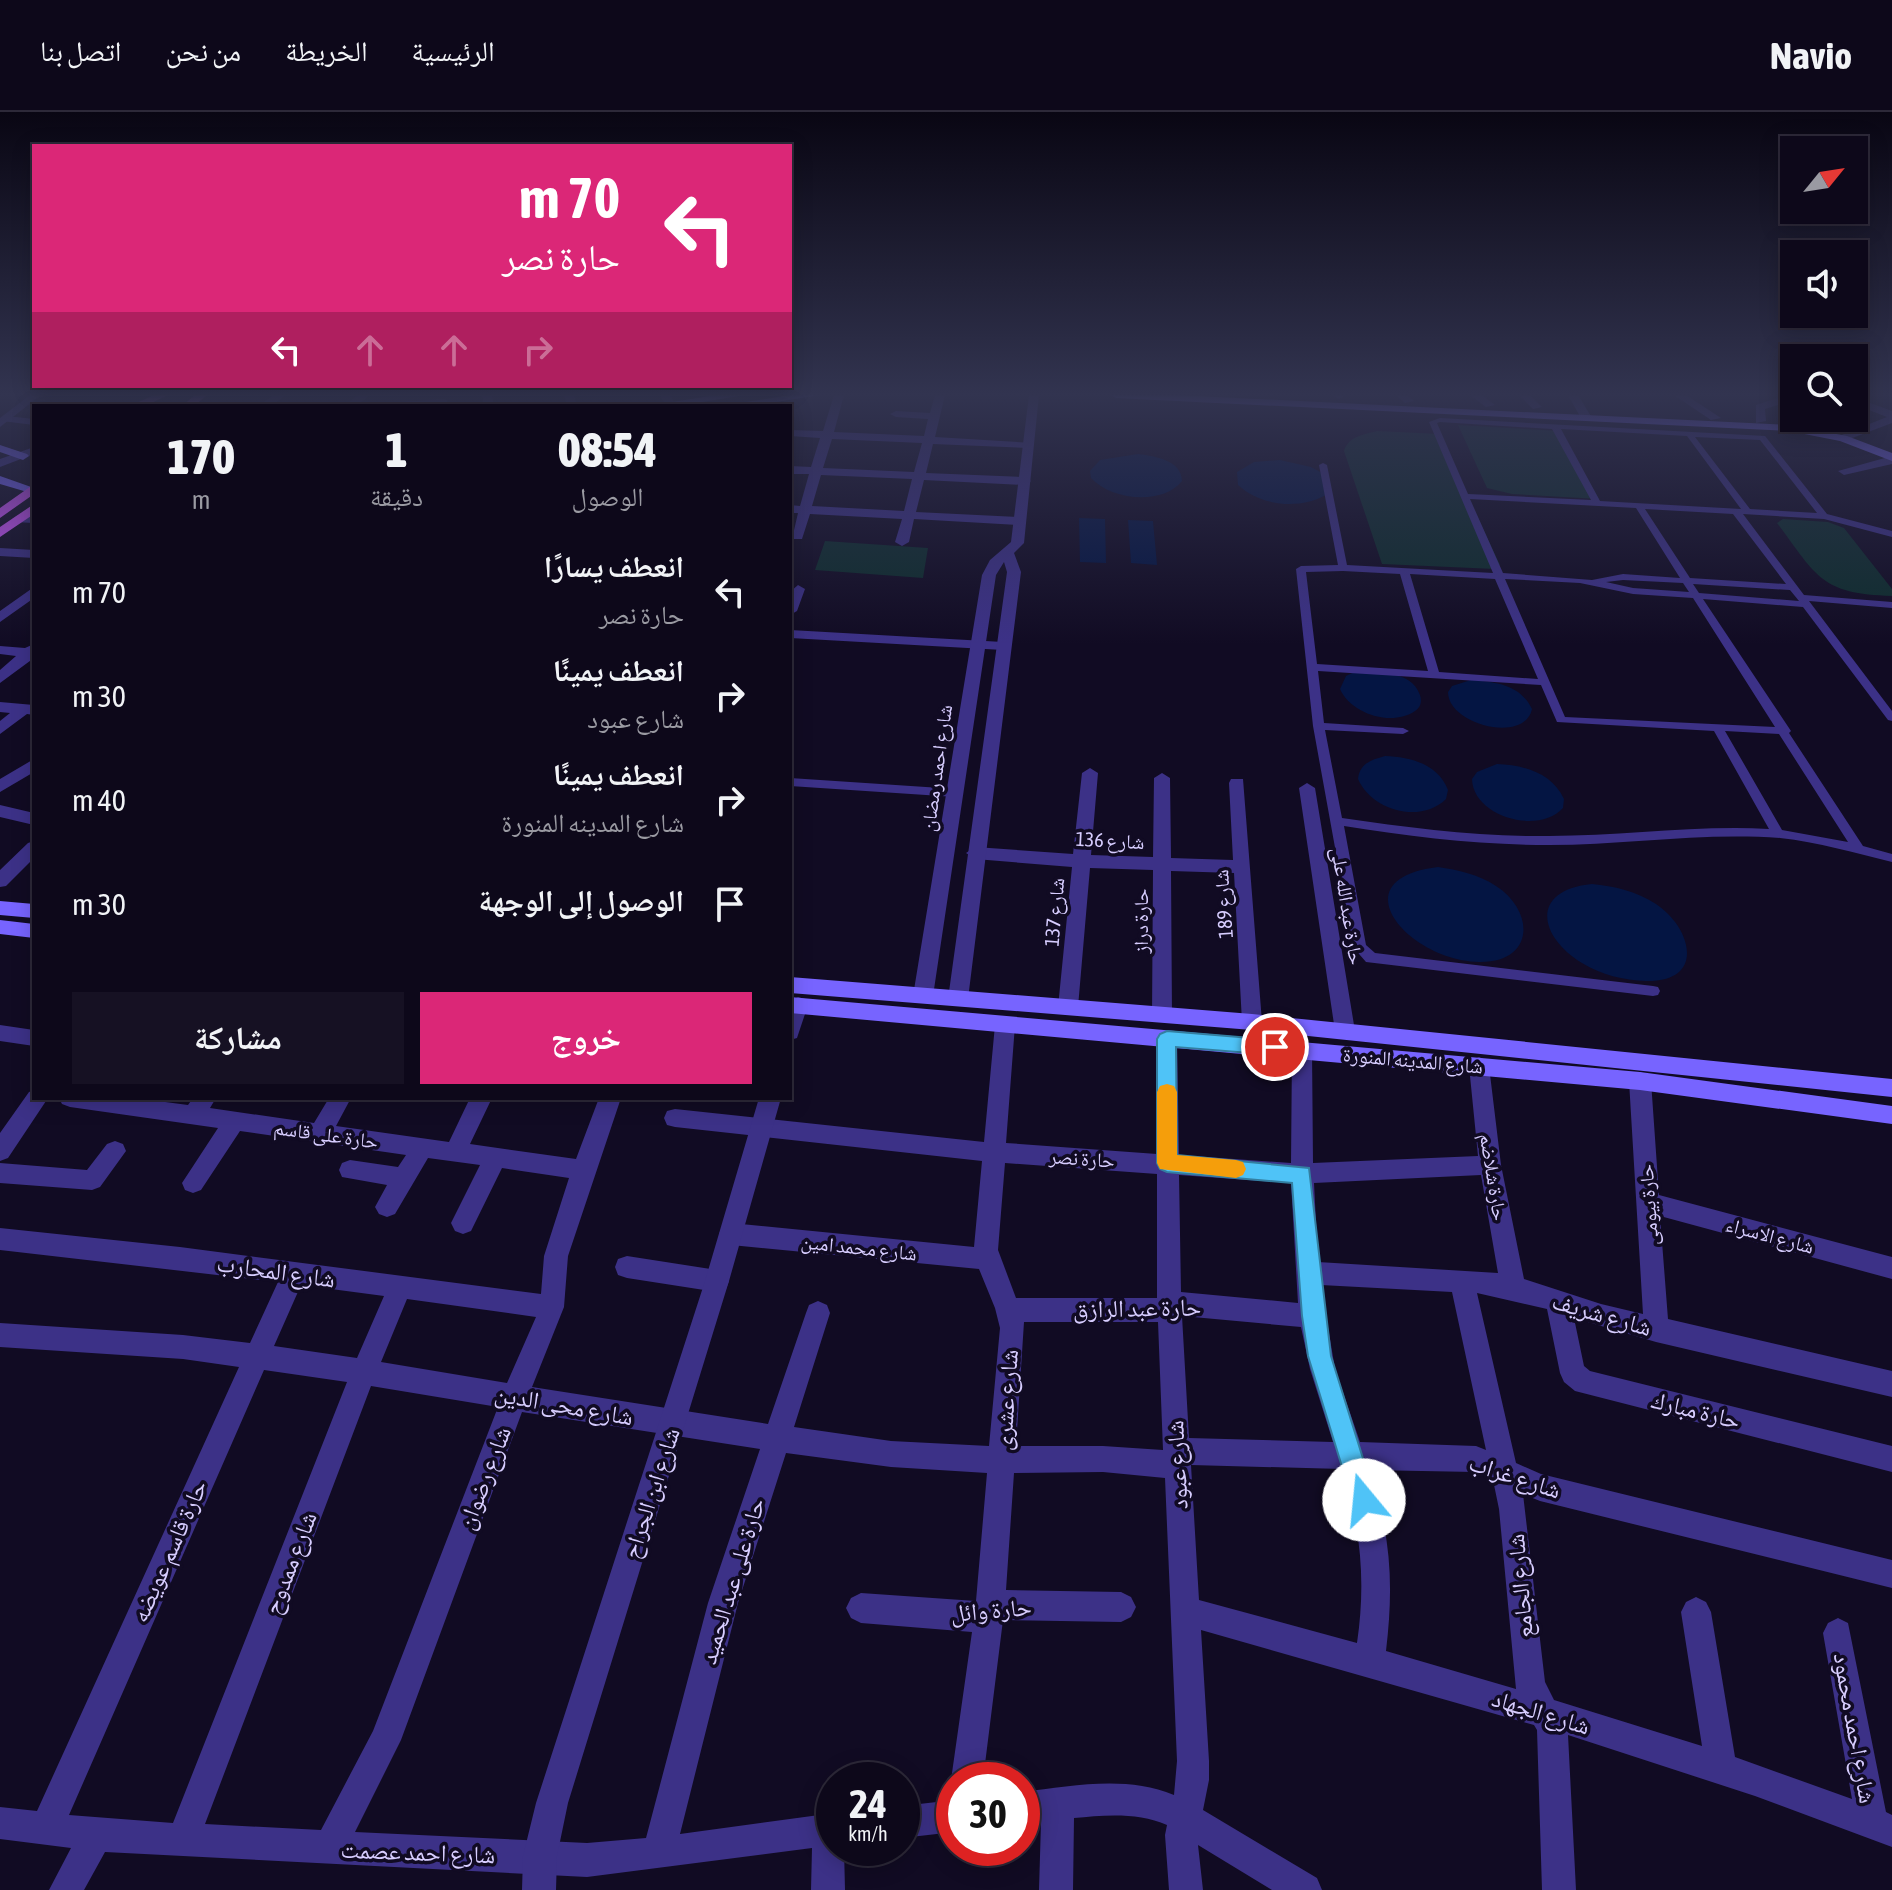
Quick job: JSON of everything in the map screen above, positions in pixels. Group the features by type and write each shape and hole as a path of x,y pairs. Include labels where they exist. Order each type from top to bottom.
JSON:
{"main road":[{"path":"0,480 32,489"},
{"path":"0,514 32,489"},
{"path":"0,533 32,509"},
{"path":"0,908 32,911"},
{"path":"0,927 32,931"},
{"name":"شارع المدينه المنورة","path":"793,998 923,996 1068,1007 1164,1028 1302,1050 1640,1081 1892,1115"},
{"name":"شارع المدينه المنورة","path":"793,998 1005,1025 1164,1028 1252,1022 1892,1088"}],"street":[{"path":"797,536 815,478"},
{"path":"902,542 920,478"},
{"path":"973,478 1025,481"},
{"name":"شارع احمد رمضان","path":"923,996 991,569 1017,543 1025,478"},
{"path":"792,509 1020,521"},
{"path":"18,519 32,519"},
{"path":"0,552 32,554"},
{"name":"شارع احمد رمضان","path":"958,999 1014,572 1007,553"},
{"path":"792,606 798,589"},
{"path":"0,599 27,603"},
{"path":"0,618 27,603"},
{"path":"792,634 1003,646"},
{"path":"0,650 32,651"},
{"path":"0,678 32,651"},
{"path":"0,707 29,710"},
{"path":"0,729 29,710"},
{"path":"0,770 26,774"},
{"name":"شارع 137","path":"1068,1007 1090,773"},
{"path":"0,787 26,774"},
{"name":"حارة دراز","path":"1162,778 1164,1028"},
{"name":"شارع 189","path":"1237,783 1252,1022"},
{"name":"حارة عبد الله على","path":"1307,788 1345,1031"},
{"path":"0,811 32,819"},
{"path":"0,881 32,849"},
{"name":"شارع 136","path":"975,853 1081,861 1242,867"},
{"name":"شارع عشرى","path":"969,1762 990,1608 1012,1328 1010,1310 987,1259 992,1152 1005,1025"},
{"name":"شارع عبود","path":"1164,1028 1169,1303 1193,1780 1184,1815 1182,1854 1186,1890"},
{"path":"0,1033 32,1038"},
{"path":"1302,1050 1301,1174 1313,1316 1324,1377 1370,1523 1377,1561 1377,1599 1370,1660"},
{"name":"حارة شلاضم","path":"1479,1066 1490,1165 1513,1287"},
{"name":"حارة بيومى","path":"1640,1081 1656,1330"},
{"path":"1,1148 36,1100"},
{"name":"حارة على قاسم","path":"99,1100 199,1107 235,1121 583,1170"},
{"path":"320,1133 339,1100"},
{"path":"455,1152 480,1100"},
{"name":"شارع رضوان","path":"329,1848 379,1753 552,1307 556,1256 609,1100"},
{"name":"شارع ابن الجراح","path":"539,1890 540,1856 552,1803 673,1424 769,1100"},
{"name":"حارة نصر","path":"675,1118 992,1152 1301,1174 1490,1165"},
{"path":"193,1183 235,1121"},
{"path":"387,1207 422,1147"},
{"path":"0,1173 92,1180 115,1151"},
{"path":"463,1223 496,1157"},
{"path":"350,1170 404,1178"},
{"name":"شارع الاسراء","path":"1648,1202 1892,1268"},
{"name":"شارع محمد امين","path":"731,1234 987,1259"},
{"name":"شارع المحارب","path":"0,1239 180,1258 552,1307"},
{"path":"627,1267 717,1281"},
{"name":"شارع شريف","path":"1309,1273 1462,1281 1513,1287 1656,1330 1892,1384"},
{"name":"حارة قاسم عويضه","path":"46,1829 293,1275"},
{"name":"شارع الجامع","path":"1462,1281 1506,1473 1528,1677 1536,1700 1552,1728 1559,1890"},
{"name":"شارع ممدوح","path":"183,1840 364,1371 400,1288"},
{"name":"حارة عبد الرازق","path":"1010,1310 1158,1310 1169,1303 1313,1316"},
{"name":"حارة مبارك","path":"1558,1303 1573,1373 1584,1382 1892,1459"},
{"name":"حارة على عبد الحميد","path":"659,1853 723,1603 818,1313"},
{"name":"شارع محى الدين","path":"0,1335 183,1347 256,1356 364,1371 673,1424 907,1456 1002,1460 1176,1458"},
{"name":"شارع غراب","path":"1176,1458 1350,1455 1476,1459 1540,1487 1892,1574"},
{"name":"حارة وائل","path":"861,1608 973,1617 1004,1605 1121,1607"},
{"name":"شارع الجهاد","path":"1185,1611 1370,1660 1546,1713 1721,1768 1882,1827"},
{"path":"1696,1612 1721,1768"},
{"name":"شارع احمد محمود","path":"1838,1633 1882,1827"},
{"path":"1040,1806 1126,1800 1145,1802 1184,1815 1236,1851 1305,1890"},
{"path":"1056,1890 1058,1804"},
{"name":"شارع احمد عصمت","path":"0,1823 96,1835 599,1859 816,1831"},
{"path":"66,1890 96,1835"},
{"path":"828,1890 829,1866"}],"lane":[{"path":"1326,478 1343,568"},
{"path":"1457,478 1502,577 1558,717 1565,722 1785,731"},
{"path":"1583,478 1597,503"},
{"path":"1719,478 1791,587 1892,718"},
{"path":"1794,478 1824,516"},
{"path":"1465,496 1824,516 1892,534"},
{"path":"1638,505 1859,850"},
{"path":"1653,991 1371,958 1360,947 1319,726 1301,569 1343,568 1595,582 1633,591 1696,596 1892,605"},
{"path":"1405,573 1434,674"},
{"path":"1595,582 1623,577 1791,587"},
{"path":"1312,667 1542,682"},
{"path":"1319,726 1403,731"},
{"path":"1717,727 1778,834"},
{"path":"792,782 956,793"},
{"path":"1337,821 1418,834 1517,840 1579,840 1685,832 1778,834 1892,858"}],"green space":[{"path":"1353,478 1459,478 1500,565 1495,569 1382,564"},
{"path":"1482,478 1587,478 1599,499 1512,494 1487,488"},
{"path":"1783,519 1828,522 1844,528 1892,589 1892,596 1849,591 1822,579 1777,523"},
{"path":"825,541 928,548 923,578 815,570"}],"water":[{"path":"1091,478 1182,478 1182,481 1162,494 1136,497 1111,491"},
{"path":"1237,478 1323,478 1326,495 1304,503 1280,504 1258,498 1238,485"},
{"path":"1079,518 1105,519 1106,563 1080,562"},
{"path":"1128,520 1153,521 1157,565 1131,563"},
{"path":"1354,672 1392,674 1409,681 1420,695 1420,706 1406,716 1395,718 1362,711 1345,698 1340,689 1346,676"},
{"path":"1471,680 1498,683 1521,694 1532,709 1526,720 1516,726 1502,728 1487,726 1460,714 1451,704 1448,692 1452,686"},
{"path":"1385,756 1414,760 1431,768 1448,790 1446,799 1436,807 1411,812 1385,806 1374,799 1358,779 1359,774 1367,763"},
{"path":"1497,764 1517,766 1545,777 1559,790 1564,799 1563,808 1552,816 1524,821 1495,812 1475,792 1472,779 1477,772"},
{"path":"1438,867 1482,878 1509,897 1523,922 1519,945 1510,954 1497,960 1479,962 1453,958 1409,935 1394,919 1388,902 1392,887 1408,874"},
{"path":"1592,884 1633,892 1668,914 1678,926 1687,952 1685,963 1678,973 1665,979 1646,981 1621,978 1590,967 1567,952 1549,927 1547,915 1550,904 1558,895 1572,888"}],"slow traffic":[{"path":"1167,1092 1167,1163 1236,1169"}],"route":[{"path":"1275,1047 1167,1039 1167,1163 1301,1174 1319,1356 1364,1500"}]}
